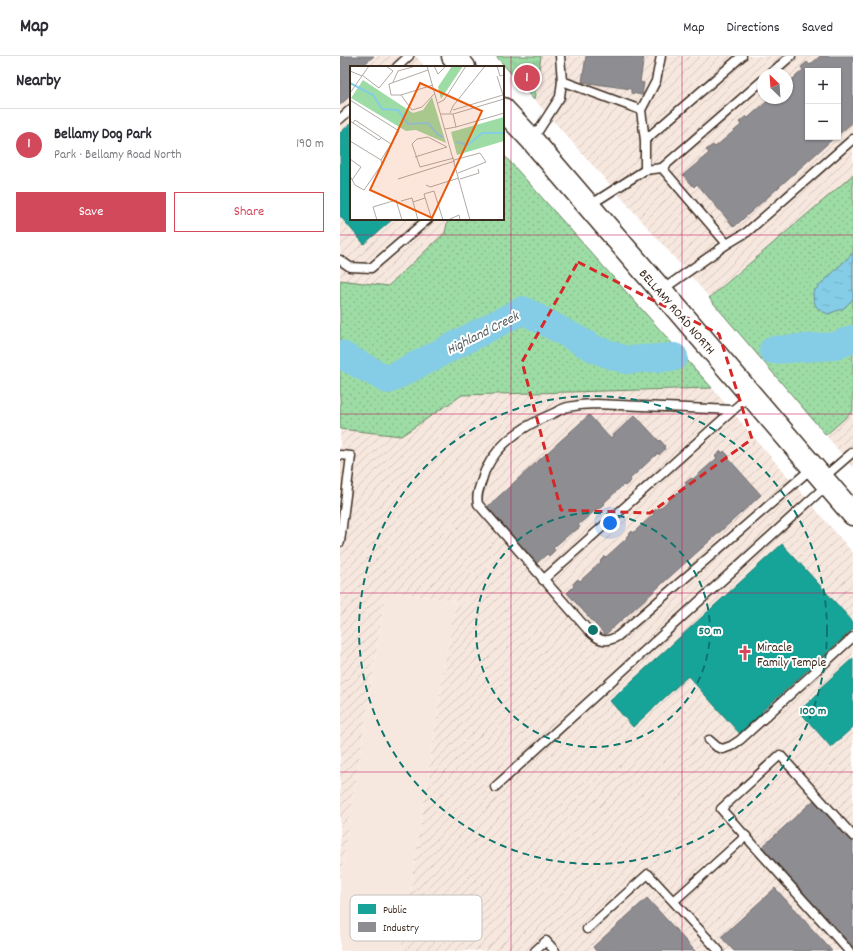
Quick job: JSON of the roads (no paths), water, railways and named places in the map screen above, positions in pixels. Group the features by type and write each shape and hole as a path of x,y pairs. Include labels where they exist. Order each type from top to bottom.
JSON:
{"street":[{"path":"453,56 463,66"},
{"name":"BELLAMY ROAD NORTH","path":"504,110 532,140 853,514"}],"lane":[{"path":"398,66 409,56"},
{"path":"532,140 560,98 562,81 560,56"},
{"path":"645,170 645,140 641,110 656,81 661,56"},
{"path":"645,140 742,56"},
{"path":"777,68 791,56"},
{"path":"562,81 641,110"},
{"path":"588,206 645,170 662,168 757,85"},
{"path":"340,119 350,110"},
{"path":"661,291 727,244 747,232 853,139"},
{"path":"662,168 727,244"},
{"path":"340,260 350,267 371,268 427,220"},
{"path":"544,580 750,395"},
{"path":"733,410 596,404 566,407 526,426 495,454 486,469 476,500 592,635 607,641 618,636 853,452"},
{"path":"340,455 351,456 340,542"},
{"path":"496,787 821,477"},
{"path":"709,740 720,748 726,749 732,746 853,638"},
{"path":"849,951 721,808 780,755 853,836"},
{"path":"674,902 746,836"},
{"path":"587,929 648,874 719,951"},
{"path":"535,951 546,940 555,951"}],"water":[{"path":"853,253 853,299 844,308 828,314 816,306 813,292"}],"waterway":[{"name":"Highland Creek","path":"340,354 388,380 523,310 597,350 626,360 674,357"},
{"name":"Highland Creek","path":"773,350 835,346 853,339"}],"place":[{"name":"Bellamy Dog Park","path":"527,78"},
{"name":"Miracle Family Temple","path":"745,653"}]}
